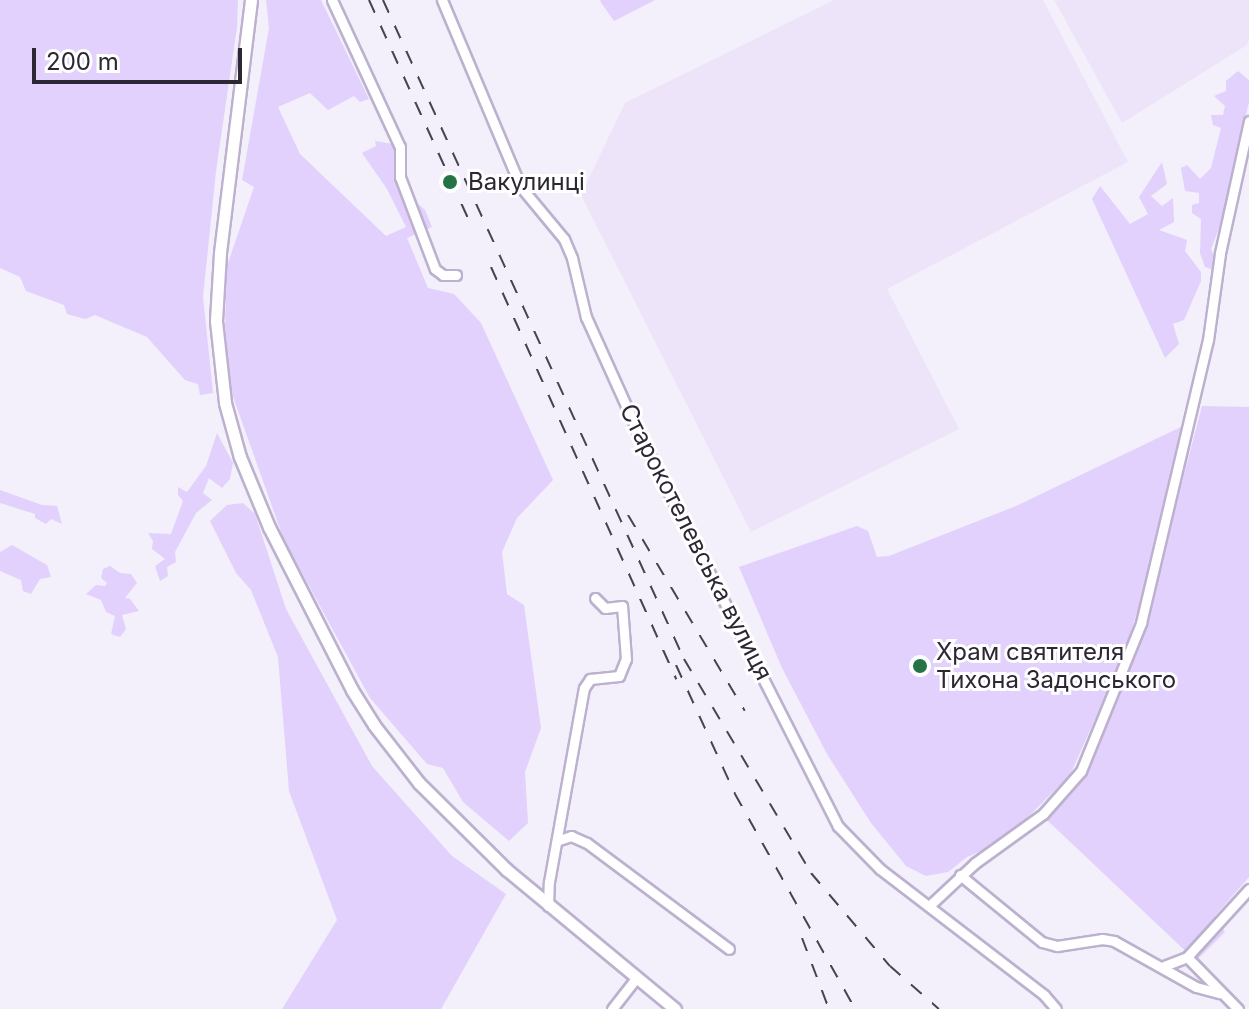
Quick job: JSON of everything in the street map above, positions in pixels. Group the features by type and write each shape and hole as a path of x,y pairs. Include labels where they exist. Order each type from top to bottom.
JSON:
{"main road":[{"path":"251,0 220,253 216,321 225,403 240,457 296,585 333,657 374,725 449,815 507,870 675,1009"}],"street":[{"path":"332,0 400,147 400,177 435,269 443,275 456,275"},
{"name":"Старокотелевська вулиця","path":"442,0 520,186 564,239 572,258 586,317 637,430 838,826 880,869 1044,995 1056,1009"},
{"path":"929,906 960,875 1043,814 1081,771 1141,623 1208,340 1220,253 1249,121"},
{"path":"548,906 549,882 584,688 590,679 619,676 626,659 622,606 605,608 595,598"},
{"path":"559,840 571,836 587,843 729,949"},
{"path":"960,875 1042,942 1057,946 1114,941 1164,966 1196,987 1219,993"},
{"path":"1164,966 1187,957 1249,889"},
{"path":"1187,957 1238,1009"},
{"path":"612,1009 636,978"}],"shaded area":[{"path":"0,0 238,0 203,297 213,393 200,395 198,384 185,380 147,337 95,315 85,319 67,314 64,305 26,291 20,277 0,268"},
{"path":"266,0 321,0 369,99 360,102 354,96 328,110 310,93 278,107 300,154 386,236 406,227 387,189 362,153 376,146 375,141 393,144 411,198 425,210 432,227 407,238 428,288 454,294 481,323 553,480 517,518 502,552 507,594 524,605 541,728 525,772 528,823 509,841 463,802 443,768 427,764 370,698 284,540 231,391 225,327 227,266 254,187 242,180 269,28"},
{"path":"601,0 655,0 614,21 600,1"},
{"path":"834,0 1043,0 1128,162 887,289 959,429 751,532 581,195 625,103"},
{"path":"1054,0 1249,0 1249,39 1247,45 1122,123"},
{"path":"1238,71 1249,80 1249,102 1220,226 1211,249 1216,259 1214,270 1205,267 1200,253 1201,219 1192,213 1192,205 1199,203 1199,193 1185,191 1181,168 1187,165 1200,179 1211,168 1221,128 1213,125 1211,115 1223,115 1225,106 1214,96 1226,91 1226,81"},
{"path":"1162,162 1167,184 1151,196 1162,206 1173,198 1174,222 1159,230 1187,240 1185,251 1201,272 1201,281 1184,320 1173,324 1179,344 1165,358 1092,199 1100,186 1130,224 1148,214 1139,197"},
{"path":"1202,406 1249,407 1249,877 1215,916 1225,932 1196,961 1047,820 1083,779 1144,627"},
{"path":"1183,426 1142,598 1121,661 1070,775 1026,819 988,848 967,857 948,872 926,876 906,866 871,823 827,754 782,668 739,567 857,526 868,531 877,557 889,556 1016,506"},
{"path":"217,433 233,463 230,479 222,488 209,478 203,493 212,500 196,513 175,552 176,562 167,567 168,576 160,581 155,566 165,559 152,549 153,541 148,533 171,534 183,501 178,495 178,487 187,492 206,466"},
{"path":"0,490 42,505 57,506 62,524 51,519 46,524 35,518 35,514 0,503"},
{"path":"243,503 255,514 286,609 372,766 452,856 506,894 441,1009 282,1009 337,920 289,791 278,657 251,590 236,573 210,521 227,505"},
{"path":"12,545 47,565 51,577 40,579 31,594 23,591 21,580 0,571 0,552"},
{"path":"110,566 120,573 131,574 137,583 125,598 130,599 139,611 122,615 126,629 120,637 111,634 115,616 106,612 101,600 86,594 96,585 105,586 107,583 101,578 103,569"}],"railway":[{"path":"369,0 472,227"},
{"path":"383,0 684,659 811,873 890,966 939,1009"},
{"path":"491,267 676,679"},
{"path":"628,515 745,711"},
{"path":"676,665 735,794 855,1009"},
{"path":"802,938 829,1009"}],"place":[{"name":"Вакулинці","path":"450,182"},
{"name":"Храм святителя Тихона Задонського","path":"920,666"}]}
